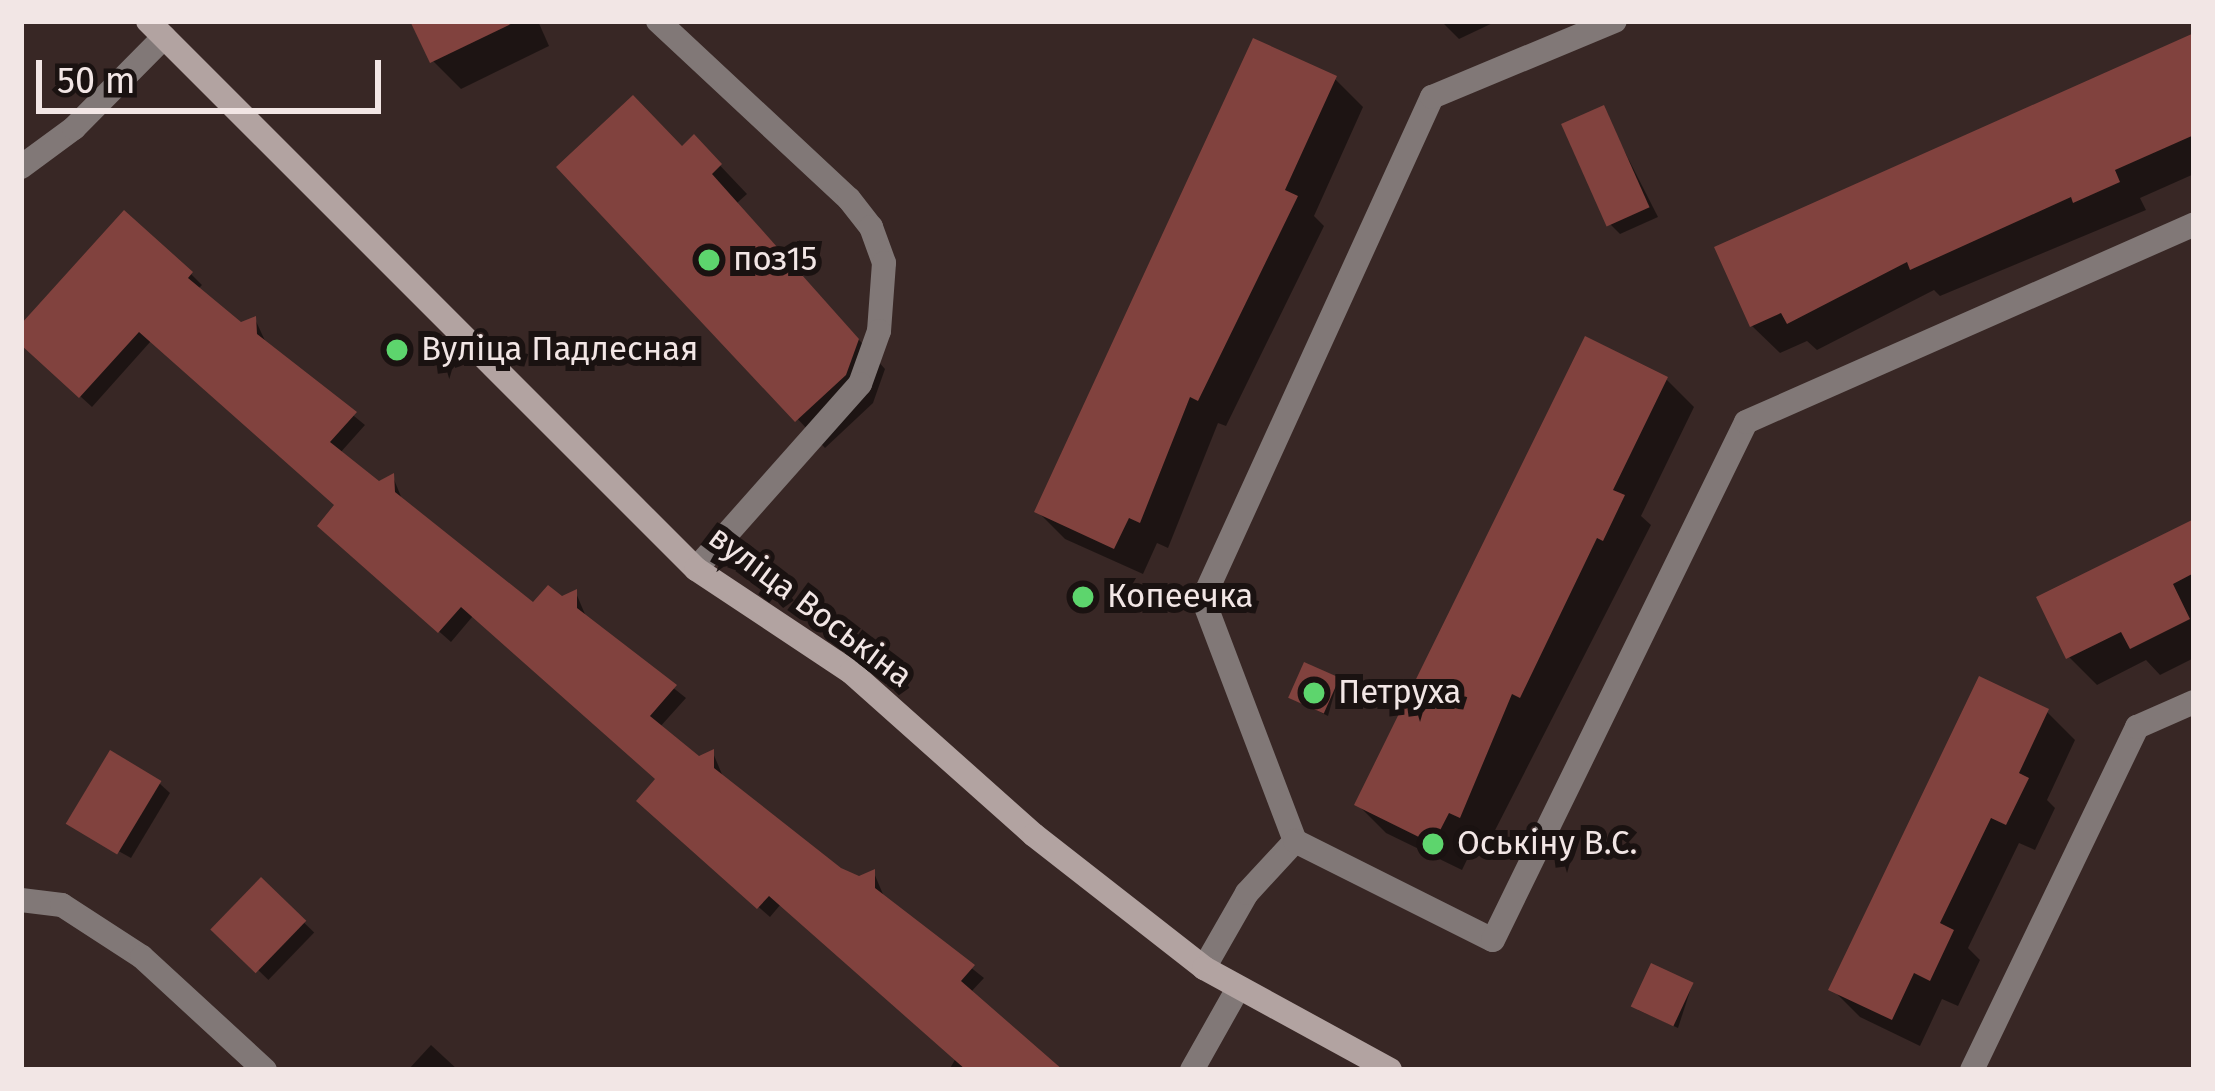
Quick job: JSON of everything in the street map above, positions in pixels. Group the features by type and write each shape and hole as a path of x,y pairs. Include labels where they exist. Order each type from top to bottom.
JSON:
{"street":[{"path":"658,21 849,199 871,227 884,263 879,331 860,384 697,569"},
{"path":"1615,21 1432,97 1203,599 1295,841 1493,940 1747,422 2194,224"},
{"path":"21,167 74,128 156,29"},
{"name":"вуліца Воськіна","path":"156,29 697,569 851,672 1034,835 1204,968 1390,1070"},
{"path":"1972,1070 2138,728 2194,702"},
{"path":"1204,968 1247,893 1295,841"},
{"path":"21,900 62,905 142,957 265,1070"},
{"path":"1192,1070 1237,990"}],"building":[{"path":"410,21 517,21 430,63"},
{"path":"2194,33 2194,135 2115,170 2120,182 2073,203 2071,197 1910,270 1907,262 1787,324 1781,313 1750,327 1714,247"},
{"path":"1253,38 1337,76 1285,190 1298,196 1198,401 1190,397 1140,523 1129,518 1114,549 1034,512"},
{"name":"поз15","path":"633,95 682,146 694,134 722,164 712,174 859,339 846,375 795,422 556,167"},
{"path":"1604,105 1650,207 1607,226 1561,124"},
{"path":"124,210 193,272 188,278 241,322 256,316 257,334 357,412 330,442 379,481 394,473 395,492 533,602 548,585 562,596 577,589 577,608 677,685 650,716 699,756 714,749 714,768 841,868 859,876 875,869 875,888 975,965 961,981 1063,1070 966,1070 769,896 757,909 636,801 655,779 461,607 438,633 317,526 334,505 139,332 79,398 21,345 21,324"},
{"path":"1585,336 1668,377 1613,490 1625,495 1603,541 1597,538 1520,698 1512,694 1460,818 1449,813 1433,844 1354,805"},
{"path":"2194,519 2194,573 2173,584 2190,619 2130,649 2121,632 2066,659 2036,597"},
{"path":"1304,662 1340,678 1324,713 1288,698"},
{"path":"1979,676 2049,709 2019,773 2029,778 2006,825 1991,818 1940,923 1954,930 1930,981 1914,973 1892,1020 1828,990"},
{"path":"110,750 161,781 117,855 66,824"},
{"path":"261,877 306,921 256,973 210,930"},
{"path":"1651,963 1694,983 1673,1026 1631,1007"}],"place":[{"name":"поз15","path":"709,260"},
{"name":"Вуліца Падлесная","path":"397,350"},
{"name":"Копеечка","path":"1083,597"},
{"name":"Петруха","path":"1314,693"},
{"name":"Оськіну В.С.","path":"1433,844"}]}
